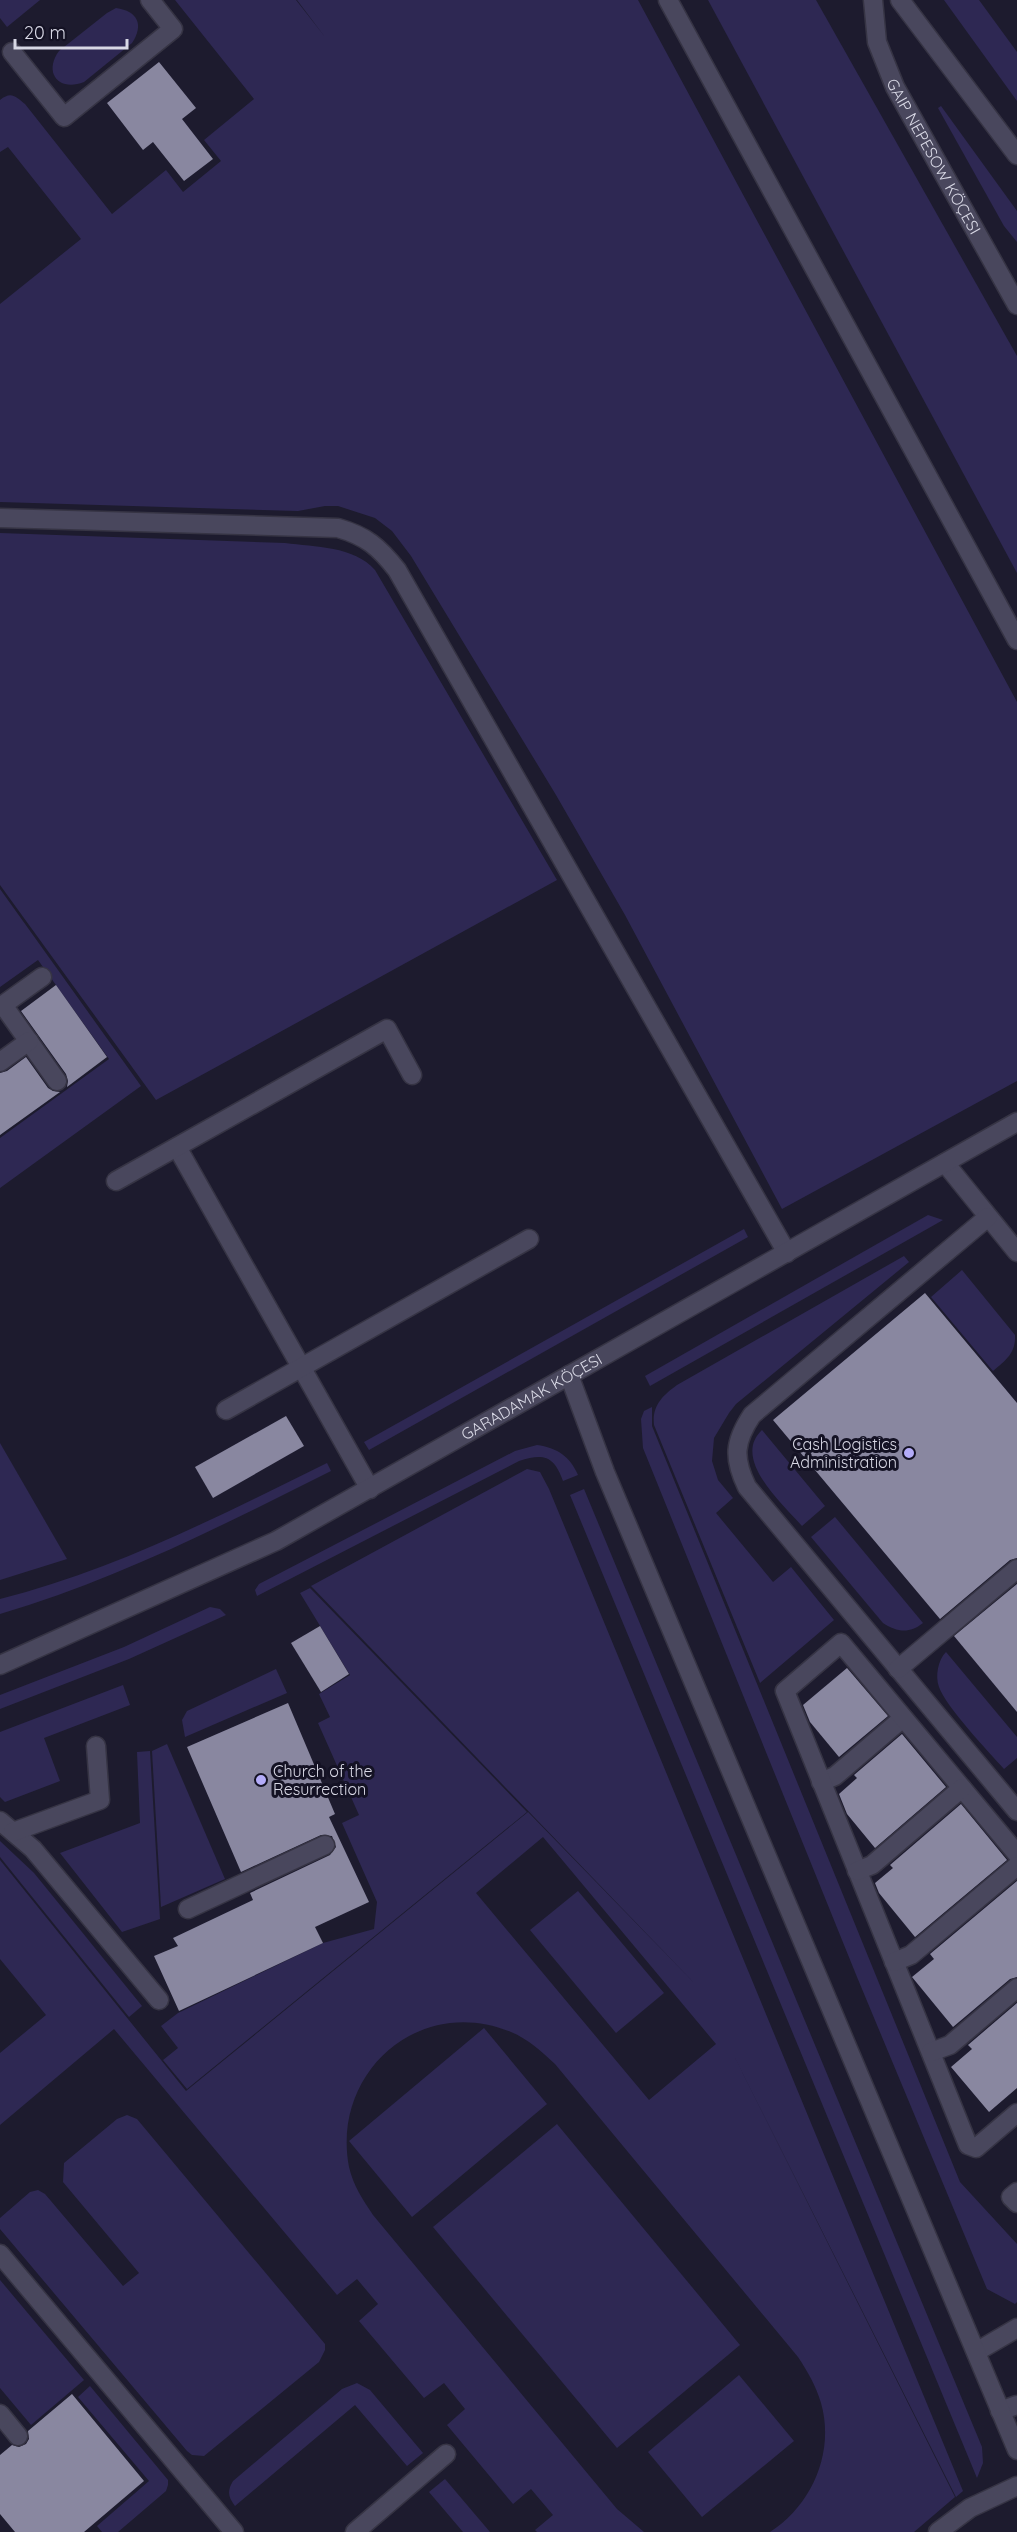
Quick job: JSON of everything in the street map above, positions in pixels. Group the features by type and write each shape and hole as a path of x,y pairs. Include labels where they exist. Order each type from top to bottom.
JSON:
{"street":[{"path":"12,51 64,117 173,29 150,0"},
{"path":"668,0 1017,640"},
{"name":"GAIP NEPESOW KÖÇESI","path":"873,0 877,42 890,78 1017,305"},
{"path":"900,0 1017,155"},
{"path":"0,518 338,528 360,535 383,552 397,570 787,1253"},
{"path":"42,977 3,1005 57,1081"},
{"path":"116,1181 387,1029 412,1075"},
{"path":"0,1062 29,1041"},
{"name":"GARADAMAK KÖÇESI","path":"0,1665 276,1541 370,1490 1017,1122"},
{"path":"177,1147 370,1490"},
{"path":"945,1162 988,1217 1016,1248"},
{"path":"988,1217 752,1415 738,1440 736,1455 747,1488 1017,1811"},
{"path":"226,1410 529,1239"},
{"path":"569,1376 605,1472 976,2352 1009,2408 1017,2451"},
{"path":"898,1669 1017,1569"},
{"path":"1017,1854 841,1643 785,1691 971,2148 976,2148 1017,2113"},
{"name":"GARADAMAK KÖÇESI","path":"0,1654 33,1649"},
{"path":"821,1782 834,1776 903,1718"},
{"path":"7,1827 100,1800 96,1746"},
{"path":"857,1871 872,1865 962,1788"},
{"path":"7,1827 33,1849 159,2000"},
{"path":"188,1909 325,1845"},
{"path":"894,1962 911,1955 1017,1866"},
{"path":"931,2052 950,2045 1017,1988"},
{"path":"1017,2192 1011,2197 1017,2203"},
{"path":"0,2254 234,2532"},
{"path":"976,2352 1017,2328"},
{"path":"0,2414 18,2436"},
{"path":"355,2532 446,2454"},
{"path":"938,2532 970,2508 1017,2486"}],"shaded area":[{"path":"0,0 40,0 7,27 0,18"},
{"path":"175,0 296,0 325,37 297,0 638,0 1017,702 1017,1081 782,1209 625,915 556,795 411,556 392,531 375,518 338,506 298,511 0,502 0,304 81,239 8,147 0,152 0,100 10,95 25,104 112,214 166,170 183,192 221,161 204,140 254,99"},
{"path":"708,0 816,0 1017,356 1017,573"},
{"path":"944,0 979,0 1017,52 1017,101"},
{"path":"116,8 129,12 137,20 138,30 132,43 84,82 67,84 61,82 53,73 54,59 59,51"},
{"path":"941,106 1017,211 1017,242 1004,226 938,108"},
{"path":"0,533 285,543 333,549 356,556 366,562 375,570 557,880 156,1100 0,885"},
{"path":"0,889 141,1086 0,1188 0,1138 109,1059 38,960 0,987"},
{"path":"928,1215 943,1220 650,1386 645,1376"},
{"path":"744,1229 748,1237 369,1450 364,1442"},
{"path":"904,1256 909,1262 736,1404 714,1438 712,1461 718,1480 733,1498 716,1513 773,1582 791,1567 834,1620 760,1683 654,1425 656,1407 663,1397 677,1385"},
{"path":"962,1270 1015,1335 1012,1351 1006,1360 993,1371 931,1297"},
{"path":"652,1407 652,1426 960,2182 1017,2244 1017,2302 1015,2304 987,2289 857,1977 643,1448 641,1419 644,1411"},
{"path":"762,1430 825,1506 802,1526 773,1494 756,1467 752,1454 754,1442"},
{"path":"0,1443 67,1559 0,1580"},
{"path":"537,1445 551,1448 562,1454 575,1468 578,1475 563,1481 556,1466 547,1459 535,1457 519,1461 257,1596 255,1590 259,1584 515,1451"},
{"path":"327,1463 331,1471 168,1550 85,1585 0,1614 0,1599 85,1573 167,1540"},
{"path":"527,1469 540,1472 963,2491 956,2497 729,2046 955,2497 914,2532 770,2532 798,2507 816,2476 822,2458 825,2422 821,2403 811,2379 798,2357 555,2064 529,2042 511,2032 477,2023 445,2024 415,2033 389,2050 368,2073 354,2100 347,2132 349,2167 362,2198 373,2215 617,2509 644,2532 537,2532 535,2530 553,2515 531,2489 513,2504 447,2425 465,2409 444,2383 424,2398 359,2321 378,2304 357,2279 337,2295 114,2029 0,2125 0,2053 46,2015 0,1959 0,1860 186,2091 528,1812 701,1990 311,1586","holes":["543,1837 716,2044 649,2100 476,1893"]},
{"path":"584,1489 982,2447 983,2463 977,2478 570,1495"},
{"path":"835,1517 923,1623 918,1627 903,1630 883,1623 811,1537"},
{"path":"310,1588 527,1812 187,2089 163,2060 178,2048 161,2026 178,2013 323,1943 374,1929 377,1902 342,1823 359,1815 318,1723 330,1717 319,1694 350,1675 300,1593"},
{"path":"210,1607 220,1609 226,1615 129,1659 0,1709 0,1695 124,1647"},
{"path":"946,1652 1017,1737 1017,1758 1004,1769 968,1729 943,1696 937,1673 941,1659"},
{"path":"276,1669 287,1693 185,1737 182,1720 187,1711"},
{"path":"123,1685 130,1705 44,1738 60,1781 5,1802 0,1797 0,1732"},
{"path":"167,1744 225,1879 161,1907 152,1751"},
{"path":"150,1751 160,1919 122,1932 60,1853 140,1823 137,1752"},
{"path":"0,1841 34,1873 142,2006 129,2017 0,1857"},
{"path":"578,1891 664,1993 616,2033 530,1930"},
{"path":"484,2028 547,2104 412,2217 349,2141"},
{"path":"127,2115 137,2119 325,2344 325,2350 319,2362 204,2456 192,2455 187,2451 0,2229 0,2218 30,2192 38,2190 45,2194 123,2286 139,2273 63,2182 64,2163 117,2119"},
{"path":"557,2124 740,2345 617,2448 433,2227"},
{"path":"0,2280 84,2380 31,2425 0,2388"},
{"path":"739,2375 794,2441 702,2517 648,2452"},
{"path":"357,2383 370,2390 423,2453 407,2466 355,2405 235,2506 229,2494 233,2481 342,2389"},
{"path":"90,2386 168,2480 166,2491 118,2532 102,2532 97,2526 149,2481 78,2397"},
{"path":"445,2479 490,2532 463,2532 429,2492"}],"building":[{"path":"159,62 196,108 182,119 213,159 184,181 153,142 143,150 107,103"},
{"path":"56,985 107,1057 67,1087 66,1074 21,1011"},
{"path":"26,1057 48,1088 60,1092 0,1135 0,1073 7,1071"},
{"name":"Cash Logistics Administration","path":"925,1293 1017,1403 1017,1558 1010,1560 940,1619 773,1420"},
{"path":"286,1416 304,1446 213,1498 195,1467"},
{"path":"1017,1584 1017,1712 954,1636"},
{"path":"320,1626 349,1674 321,1692 291,1643"},
{"path":"847,1668 888,1716 839,1757 810,1722 803,1705"},
{"path":"288,1703 335,1814 329,1817 369,1902 315,1927 323,1943 179,2011 154,1956 178,1946 173,1938 253,1900 250,1893 330,1855 336,1847 332,1836 321,1835 241,1872 187,1747"},
{"path":"902,1734 946,1787 875,1848 847,1814 839,1794 857,1778 854,1775"},
{"path":"961,1804 1007,1860 915,1937 879,1893 875,1883 893,1868 890,1865"},
{"path":"1017,1881 1017,1977 1010,1979 953,2027 912,1977 934,1959 930,1954"},
{"path":"1017,2003 1017,2088 989,2112 951,2067 972,2049 968,2045"},
{"path":"72,2394 144,2481 84,2532 15,2532 0,2514 0,2455 12,2445 19,2447 26,2444 29,2439 28,2431"}],"place":[{"name":"Cash Logistics Administration","path":"909,1453"},
{"name":"Church of the Resurrection","path":"261,1780"}]}
